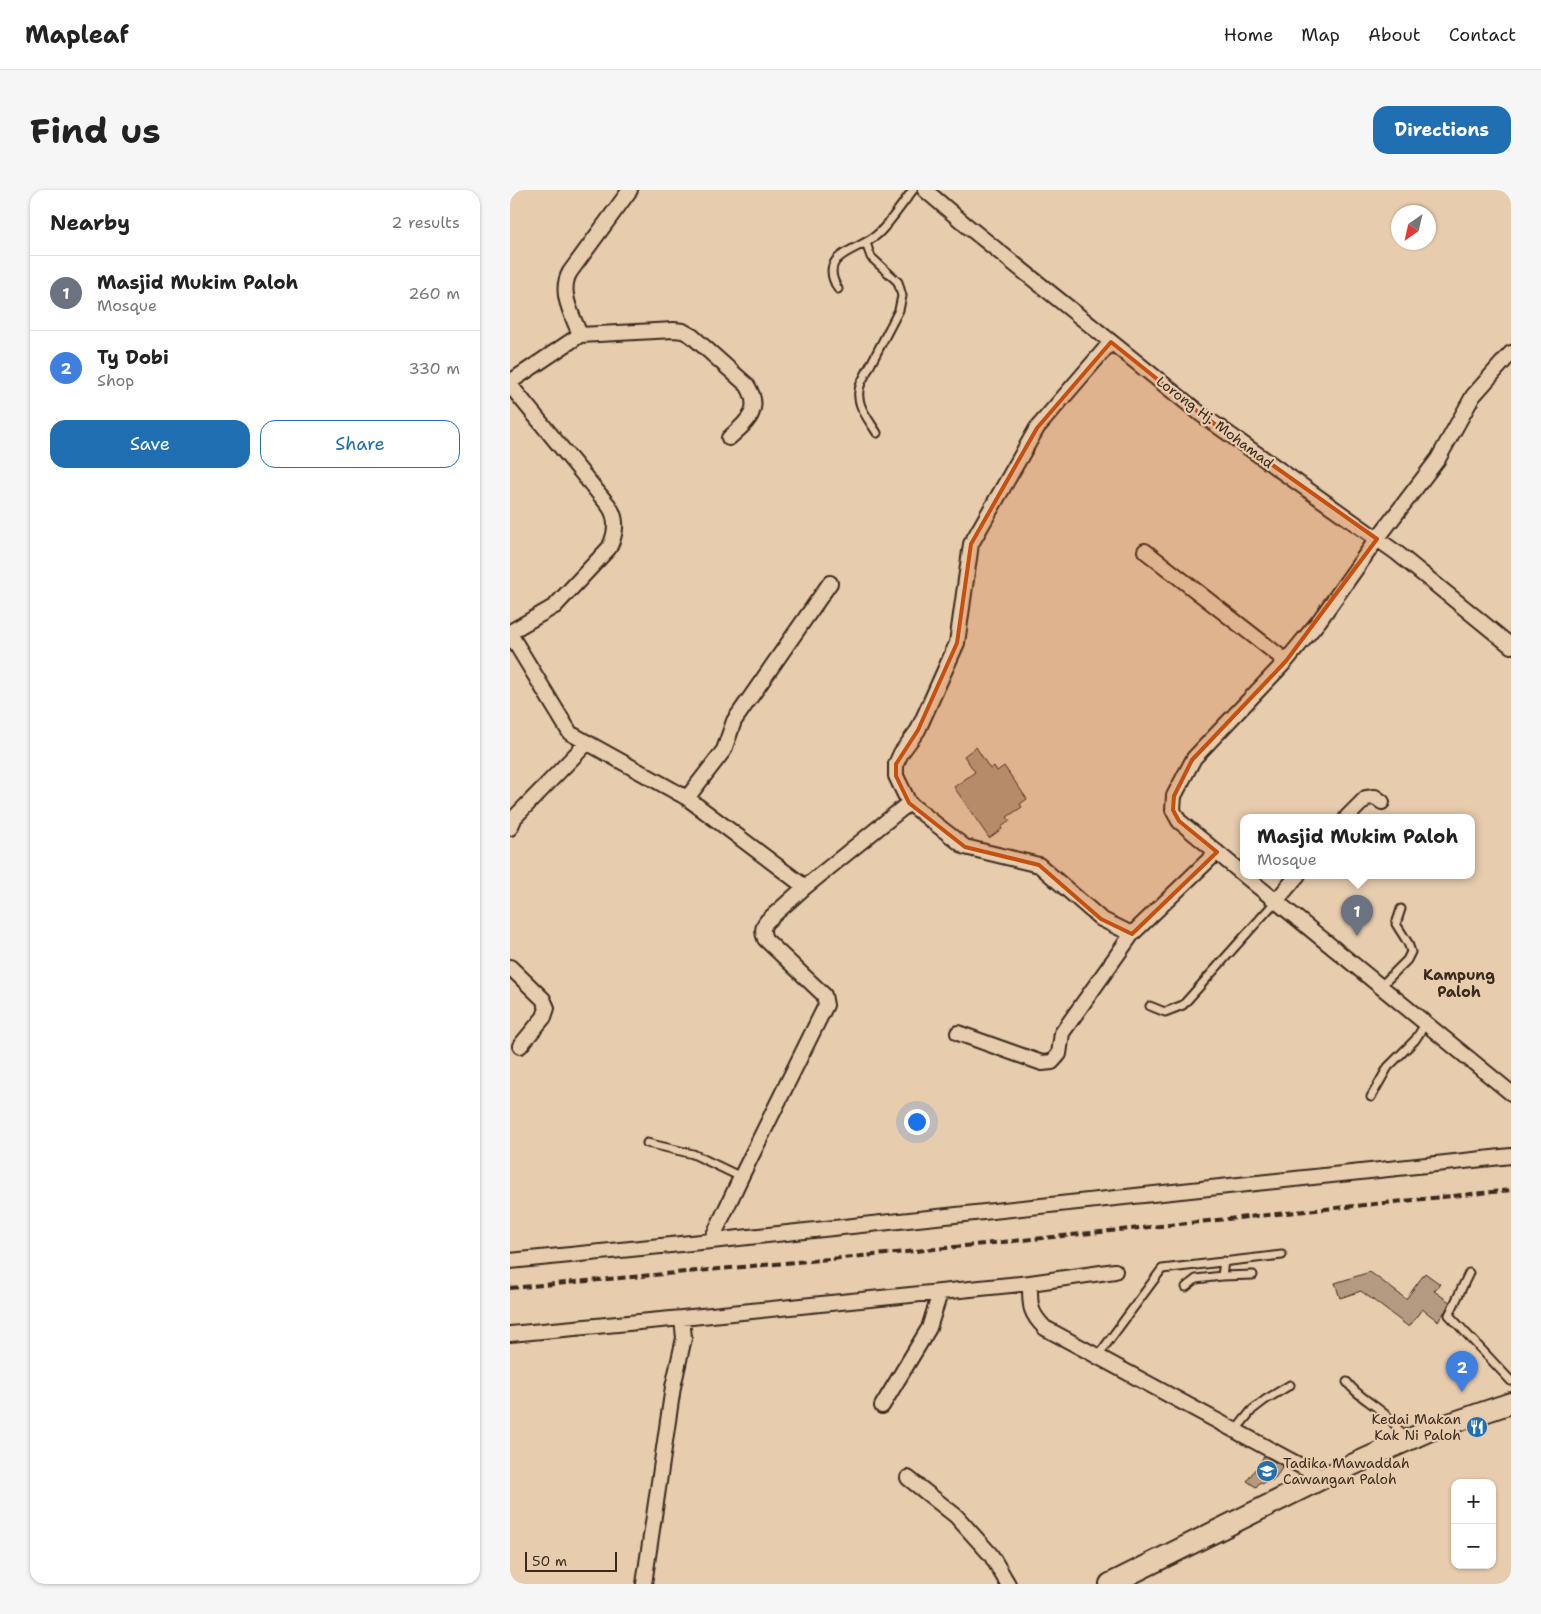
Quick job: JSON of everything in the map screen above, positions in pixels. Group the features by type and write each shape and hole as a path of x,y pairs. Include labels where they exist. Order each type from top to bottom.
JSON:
{"main road":[{"path":"1110,1584 1323,1478 1428,1430 1511,1402"}],"street":[{"path":"580,335 566,296 566,281 570,272 630,190"},
{"name":"Lorong Hj. Mohamad","path":"925,190 1202,415 1397,553 1511,646"},
{"path":"729,438 751,416 754,400 751,392 747,386 692,336 683,331 580,335 510,384 609,506 614,514 615,523 609,548 558,602 510,633 567,730 572,735 687,798 805,887"},
{"path":"1111,342 1038,428 972,544 969,552 958,644 918,730 901,753 896,764 896,776 909,803 965,848 1042,867 1101,920 1132,934"},
{"path":"1240,871 1176,818 1173,810 1174,796 1194,758 1286,661 1319,620 1377,539 1438,459 1473,396 1511,353"},
{"path":"1145,551 1286,661"},
{"path":"687,798 724,750 734,721 830,583"},
{"path":"510,828 515,817 587,743"},
{"path":"1350,814 1366,798 1376,797 1382,802"},
{"path":"711,1241 826,1005 824,995 766,939 763,934 764,925 805,887 909,803"},
{"path":"958,1033 1042,1063 1052,1062 1058,1054 1062,1033 1132,934 1217,852"},
{"path":"1250,879 1511,1093"},
{"path":"1276,901 1295,879"},
{"path":"510,967 543,999 547,1008 544,1017 520,1046"},
{"path":"510,1261 1511,1156"},
{"path":"510,1334 940,1293 1115,1271"},
{"path":"1030,1283 1030,1303 1034,1317 1045,1328 1323,1478"},
{"path":"882,1406 929,1328 940,1293"},
{"path":"644,1584 673,1387 684,1338 682,1318"},
{"path":"908,1478 956,1516 991,1555 1008,1584"}],"lane":[{"path":"838,289 831,273 835,263 842,254 866,243 879,233 914,190"},
{"path":"866,243 871,257 898,282 902,296 899,310 859,388 860,405 877,433"},
{"path":"1150,1006 1166,1012 1183,1005 1276,901"},
{"path":"1381,986 1407,960 1411,952 1408,943 1396,924 1401,909"},
{"path":"1371,1097 1388,1066 1417,1039 1426,1023"},
{"path":"647,1143 693,1154 741,1177"},
{"path":"1097,1357 1159,1270 1167,1267 1282,1255"},
{"path":"1222,1276 1224,1261"},
{"path":"1468,1273 1449,1315 1511,1381"},
{"path":"1186,1286 1196,1279 1254,1275"},
{"path":"1346,1382 1356,1393 1388,1417 1407,1440"},
{"path":"1235,1431 1252,1410 1290,1385"}],"highlighted area":[{"path":"1111,342 1202,415 1377,539 1286,661 1192,760 1174,796 1173,810 1179,821 1217,852 1132,934 1101,919 1039,865 965,847 909,803 896,776 896,764 918,730 957,643 971,544 1037,428"}],"building":[{"path":"976,747 990,769 994,766 997,771 1004,766 1027,799 1020,804 1022,807 1007,817 1010,821 989,838 954,787 975,772 964,756"},
{"path":"1370,1272 1406,1299 1425,1273 1440,1284 1434,1291 1451,1303 1438,1321 1422,1309 1409,1327 1361,1291 1340,1298 1335,1283"},
{"name":"Tadika Mawaddah Cawangan Paloh","path":"1267,1452 1285,1464 1273,1481 1268,1478 1263,1484 1260,1482 1256,1487 1247,1481"}],"railway":[{"path":"510,1288 896,1253 1511,1190"}],"place":[{"name":"Masjid Mukim Paloh","path":"1357,936"},
{"name":"Ty Dobi","path":"1462,1392"},
{"name":"Kedai Makan Kak Ni Paloh","path":"1477,1427"},
{"name":"Tadika Mawaddah Cawangan Paloh","path":"1267,1471"}],"district":[{"name":"Kampung Paloh","path":"1459,984"}]}
